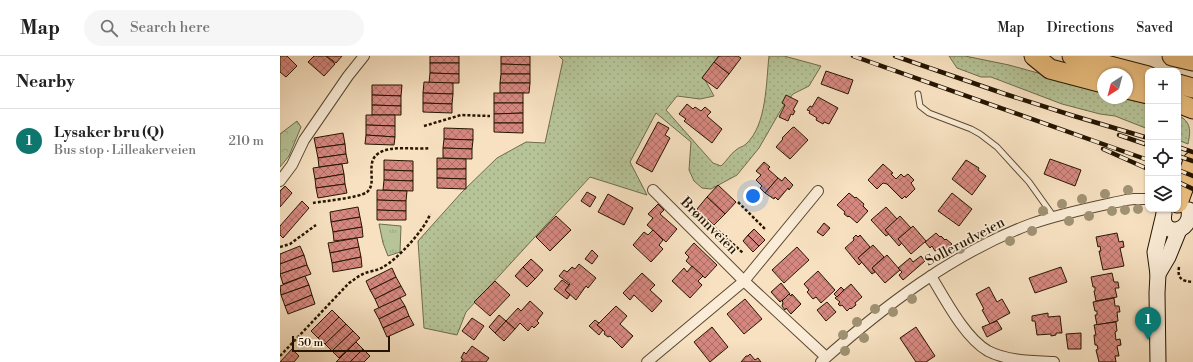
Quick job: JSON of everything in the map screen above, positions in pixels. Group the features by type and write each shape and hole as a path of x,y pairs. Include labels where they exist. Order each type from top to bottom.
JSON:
{"highway":[{"path":"1034,56 1050,69 1097,81"},
{"path":"1072,56 1145,75"},
{"path":"1172,56 1193,61"},
{"path":"1181,85 1193,88"},
{"path":"1133,90 1145,93"},
{"path":"1181,103 1193,109"},
{"path":"1185,207 1193,161"}],"main road":[{"path":"1158,274 1191,218 1185,207"},
{"path":"1164,214 1164,223 1170,229 1186,228"},
{"path":"1158,362 1158,274 1155,252 1164,214"}],"street":[{"path":"280,181 292,165 304,140 348,76 364,56"},
{"name":"Brønnveien","path":"653,190 823,360"},
{"path":"647,362 744,281 818,191"},
{"name":"Sollerudveien","path":"823,360 885,310 931,276 973,251 1023,227 1054,217 1126,200 1145,200"},
{"path":"931,276 963,327 979,345 988,351 1004,357 1054,362"}],"lane":[{"path":"918,94 918,101 924,110 980,134 997,147 1029,182 1054,217"}],"path":[{"path":"424,126 460,115 490,116"},
{"path":"313,203 362,194 369,190 371,183 372,161 380,152 389,149 430,148"},
{"path":"738,202 766,230"},
{"path":"280,356 349,283 363,274 382,268 397,257 426,224 430,214"},
{"path":"280,247 290,244 316,225"},
{"path":"714,227 743,253"},
{"path":"1180,260 1179,277 1193,282"}],"green space":[{"path":"559,56 718,56 713,65 703,76 714,96 700,99 677,96 666,110 713,163 721,166 738,148 746,144 753,136 758,126 764,103 769,56 784,56 821,66 809,86 793,94 782,108 759,148 737,175 711,189 702,188 694,181 689,170 691,142 656,113 630,162 647,195 590,177 466,312 457,335 424,328 418,241 462,192 497,158 526,142 545,143 563,60"},
{"path":"949,56 965,56 1009,65 1097,89 1097,104 1133,104 1133,100 1145,103 1145,128 1115,116 1100,114 1062,104 991,77 981,77 957,68"},
{"path":"1181,117 1189,127 1190,135 1188,144 1181,141"},
{"path":"297,121 301,127 289,156 280,167 280,134"},
{"path":"379,224 401,226 400,252 388,256 383,243"}],"building":[{"path":"280,56 287,56 297,66 286,77 280,72"},
{"path":"314,56 326,56 335,64 324,76 308,62"},
{"path":"326,56 342,56 336,63"},
{"path":"430,56 459,56 459,63 430,63"},
{"path":"501,56 530,56 530,65 501,64"},
{"path":"719,56 738,56 741,58 729,74 714,62"},
{"path":"714,62 729,74 717,89 702,78"},
{"path":"430,63 459,63 459,74 430,73"},
{"path":"501,64 530,65 530,74 501,74"},
{"path":"826,71 853,80 848,94 821,84"},
{"path":"430,73 459,74 459,83 429,83"},
{"path":"501,74 530,74 530,83 500,83"},
{"path":"424,82 453,83 453,94 423,93"},
{"path":"500,83 530,83 529,93 500,93"},
{"path":"372,85 402,85 401,96 372,95"},
{"path":"423,93 453,94 452,104 423,103"},
{"path":"494,93 523,93 523,103 494,103"},
{"path":"372,95 401,96 401,106 372,105"},
{"path":"786,95 798,101 793,110 795,111 793,115 791,114 788,121 779,117 785,105 782,103"},
{"path":"818,97 838,108 829,124 824,122 823,124 816,120 817,118 807,110 810,106 812,107"},
{"path":"423,103 452,104 452,113 423,112"},
{"path":"494,103 523,103 523,113 494,114"},
{"path":"687,104 693,109 695,107 701,111 705,107 711,112 707,116 722,129 712,143 684,121 686,119 679,114"},
{"path":"372,105 401,106 401,115 372,115"},
{"path":"523,113 523,123 494,123 494,114"},
{"path":"366,115 395,115 395,126 366,125"},
{"path":"658,122 669,128 665,135 670,138 652,172 636,163"},
{"path":"494,123 523,123 523,133 494,132"},
{"path":"366,125 395,126 395,137 366,135"},
{"path":"794,127 808,140 790,159 776,147 783,139 782,138"},
{"path":"444,128 473,129 473,140 444,139"},
{"path":"343,133 345,144 316,148 314,138"},
{"path":"366,135 395,137 394,145 365,144"},
{"path":"444,139 473,140 472,149 443,148"},
{"path":"345,144 346,154 318,158 316,148"},
{"path":"443,148 472,149 472,159 443,158"},
{"path":"346,154 348,163 319,167 318,158"},
{"path":"437,158 466,159 466,169 437,169"},
{"path":"1050,159 1081,170 1075,186 1044,174"},
{"path":"384,160 413,161 413,171 384,170"},
{"path":"966,160 979,168 978,170 986,176 972,195 952,179"},
{"path":"764,162 770,167 768,169 778,178 765,193 760,188 762,186 756,180 761,175 756,171"},
{"path":"342,164 344,174 315,179 313,168"},
{"path":"883,164 893,173 891,174 896,179 901,174 904,177 908,174 914,180 911,183 915,189 906,198 905,196 902,199 887,184 883,183 877,189 868,180"},
{"path":"437,169 466,169 466,179 437,178"},
{"path":"384,170 413,171 413,181 384,180"},
{"path":"344,174 345,184 316,188 315,179"},
{"path":"785,177 793,185 789,190 788,188 778,200 775,197 774,199 765,193 778,178 782,181"},
{"path":"437,178 466,179 466,189 437,188"},
{"path":"384,180 413,181 413,191 383,190"},
{"path":"345,184 347,193 318,198 316,188"},
{"path":"718,185 736,202 725,214 707,197"},
{"path":"285,186 292,193 280,207 280,191"},
{"path":"377,190 407,191 406,201 377,200"},
{"path":"587,192 596,197 590,207 581,201"},
{"path":"849,193 864,204 863,206 868,211 857,223 849,216 848,217 844,214 845,212 837,205"},
{"path":"952,193 972,209 959,226 938,211"},
{"path":"608,194 633,208 624,225 598,212"},
{"path":"707,197 725,214 714,225 708,219 704,223 701,219 704,216 697,209"},
{"path":"377,200 406,201 406,211 377,210"},
{"path":"302,201 309,208 283,238 280,235 280,226"},
{"path":"658,204 664,210 660,214 677,229 666,242 647,225 653,218 648,214"},
{"path":"358,207 360,217 331,222 330,212"},
{"path":"886,207 897,219 885,230 889,234 886,236 871,220"},
{"path":"377,210 406,211 406,220 377,220"},
{"path":"556,216 571,230 550,251 536,237"},
{"path":"900,216 911,228 898,239 902,243 899,246 885,230"},
{"path":"360,217 362,227 333,232 331,222"},
{"path":"824,223 830,228 823,236 817,232"},
{"path":"913,226 926,241 911,254 898,239"},
{"path":"362,227 363,237 334,241 333,232"},
{"path":"754,229 765,240 759,246 748,235"},
{"path":"653,230 663,240 659,245 663,249 651,262 633,245 644,232 648,235"},
{"path":"936,233 952,244 941,254 937,250 935,251 932,246 930,248 925,242"},
{"path":"1117,233 1119,242 1123,241 1124,247 1120,248 1124,266 1103,270 1099,251 1101,251 1100,246 1098,247 1096,237"},
{"path":"748,235 759,246 753,252 743,241"},
{"path":"856,235 858,237 860,235 870,247 858,258 862,262 859,265 845,248 854,240 853,238"},
{"path":"357,238 359,247 330,253 328,243"},
{"path":"694,243 717,265 705,278 686,261 689,257 685,253"},
{"path":"873,245 884,257 872,268 875,272 872,274 858,258"},
{"path":"300,246 304,255 280,264 280,254"},
{"path":"359,247 361,257 332,263 330,253"},
{"path":"797,247 809,260 784,283 772,270"},
{"path":"592,250 598,256 592,264 585,259"},
{"path":"304,255 307,265 280,274 280,264"},
{"path":"887,255 900,270 885,283 872,268"},
{"path":"921,256 925,261 903,280 899,275 902,272 898,268 910,258 913,262"},
{"path":"361,257 362,267 333,272 332,263"},
{"path":"531,259 543,270 535,279 523,267"},
{"path":"579,264 596,278 588,288 586,286 576,300 565,290 570,284 559,276 564,270 567,272 572,267 575,269"},
{"path":"307,265 311,274 283,284 280,274"},
{"path":"692,266 703,276 698,281 702,285 690,298 672,281 684,268 687,272"},
{"path":"523,267 535,279 527,287 515,276"},
{"path":"1061,267 1067,282 1035,293 1029,278"},
{"path":"392,268 396,277 370,290 366,281"},
{"path":"818,271 835,290 821,303 816,297 813,299 807,292 809,290 804,284"},
{"path":"642,273 655,285 650,290 662,301 652,312 634,295 630,300 623,293"},
{"path":"1112,273 1114,282 1118,282 1119,288 1115,288 1117,297 1096,301 1094,291 1095,287 1093,287 1091,277"},
{"path":"305,276 309,285 281,295 280,286"},
{"path":"396,277 401,286 375,299 370,290"},
{"path":"562,280 569,285 565,290 570,295 567,299 554,289"},
{"path":"495,281 510,295 490,316 474,302"},
{"path":"781,283 790,294 780,302 771,292"},
{"path":"851,284 862,297 855,303 856,305 847,311 842,305 840,306 838,304 840,302 835,298"},
{"path":"309,285 312,295 285,306 281,295"},
{"path":"401,286 406,295 379,308 375,299"},
{"path":"841,287 844,290 837,297 834,294"},
{"path":"989,287 997,302 1002,299 1010,313 990,324 982,310 984,309 976,294"},
{"path":"789,294 791,296 792,294 801,304 791,314 782,306 782,301"},
{"path":"312,295 315,304 288,314 285,306"},
{"path":"400,298 405,306 379,319 374,310"},
{"path":"1114,298 1115,306 1119,306 1120,312 1117,312 1118,321 1097,325 1095,315 1097,315 1097,311 1095,311 1093,302"},
{"path":"745,299 762,319 744,334 727,314"},
{"path":"530,301 543,313 537,321 539,323 534,328 532,326 528,331 520,323 515,329 506,321 518,308 521,311"},
{"path":"827,302 836,312 826,321 817,310"},
{"path":"405,306 409,316 383,328 379,319"},
{"path":"616,306 627,316 620,324 633,336 622,348 610,336 608,337 604,334 605,332 597,325"},
{"path":"332,310 339,317 318,338 311,331"},
{"path":"1048,313 1048,317 1060,316 1062,333 1056,333 1056,335 1051,336 1051,334 1037,335 1035,321 1032,321 1032,316"},
{"path":"499,315 506,321 495,333 489,327"},
{"path":"409,316 414,325 387,337 383,328"},
{"path":"339,317 346,324 325,344 318,338"},
{"path":"472,318 484,326 474,340 462,331"},
{"path":"595,320 599,323 597,325 603,330 599,335 589,326"},
{"path":"506,321 515,329 504,341 495,333"},
{"path":"997,321 1002,329 987,337 982,327"},
{"path":"1116,322 1116,340 1120,339 1121,345 1117,346 1119,356 1115,356 1116,362 1099,362 1096,350 1098,349 1097,345 1095,345 1094,335 1096,335 1094,325"},
{"path":"346,324 353,331 332,351 325,344"},
{"path":"712,327 728,347 710,362 694,342"},
{"path":"916,327 935,356 926,362 916,362 900,338"},
{"path":"353,331 360,338 339,358 332,351"},
{"path":"1081,333 1081,349 1068,349 1066,334"},
{"path":"356,342 363,349 350,362 336,362"},
{"path":"472,346 489,358 486,362 461,362 464,352 466,354"},
{"path":"292,349 299,356 294,362 280,362"},
{"path":"363,349 370,356 364,362 350,362"},
{"path":"750,354 755,360 758,358 761,362 741,362"}],"railway":[{"path":"853,56 1145,159"},
{"path":"895,56 1005,94 1145,137"},
{"path":"1119,135 1145,144"},
{"path":"1181,148 1193,152"},
{"path":"1103,149 1145,168"},
{"path":"1181,157 1193,161"},
{"path":"1181,171 1193,176"},
{"path":"1181,183 1193,189"}],"place":[{"name":"Lysaker bru (Q)","path":"1148,340"}]}
